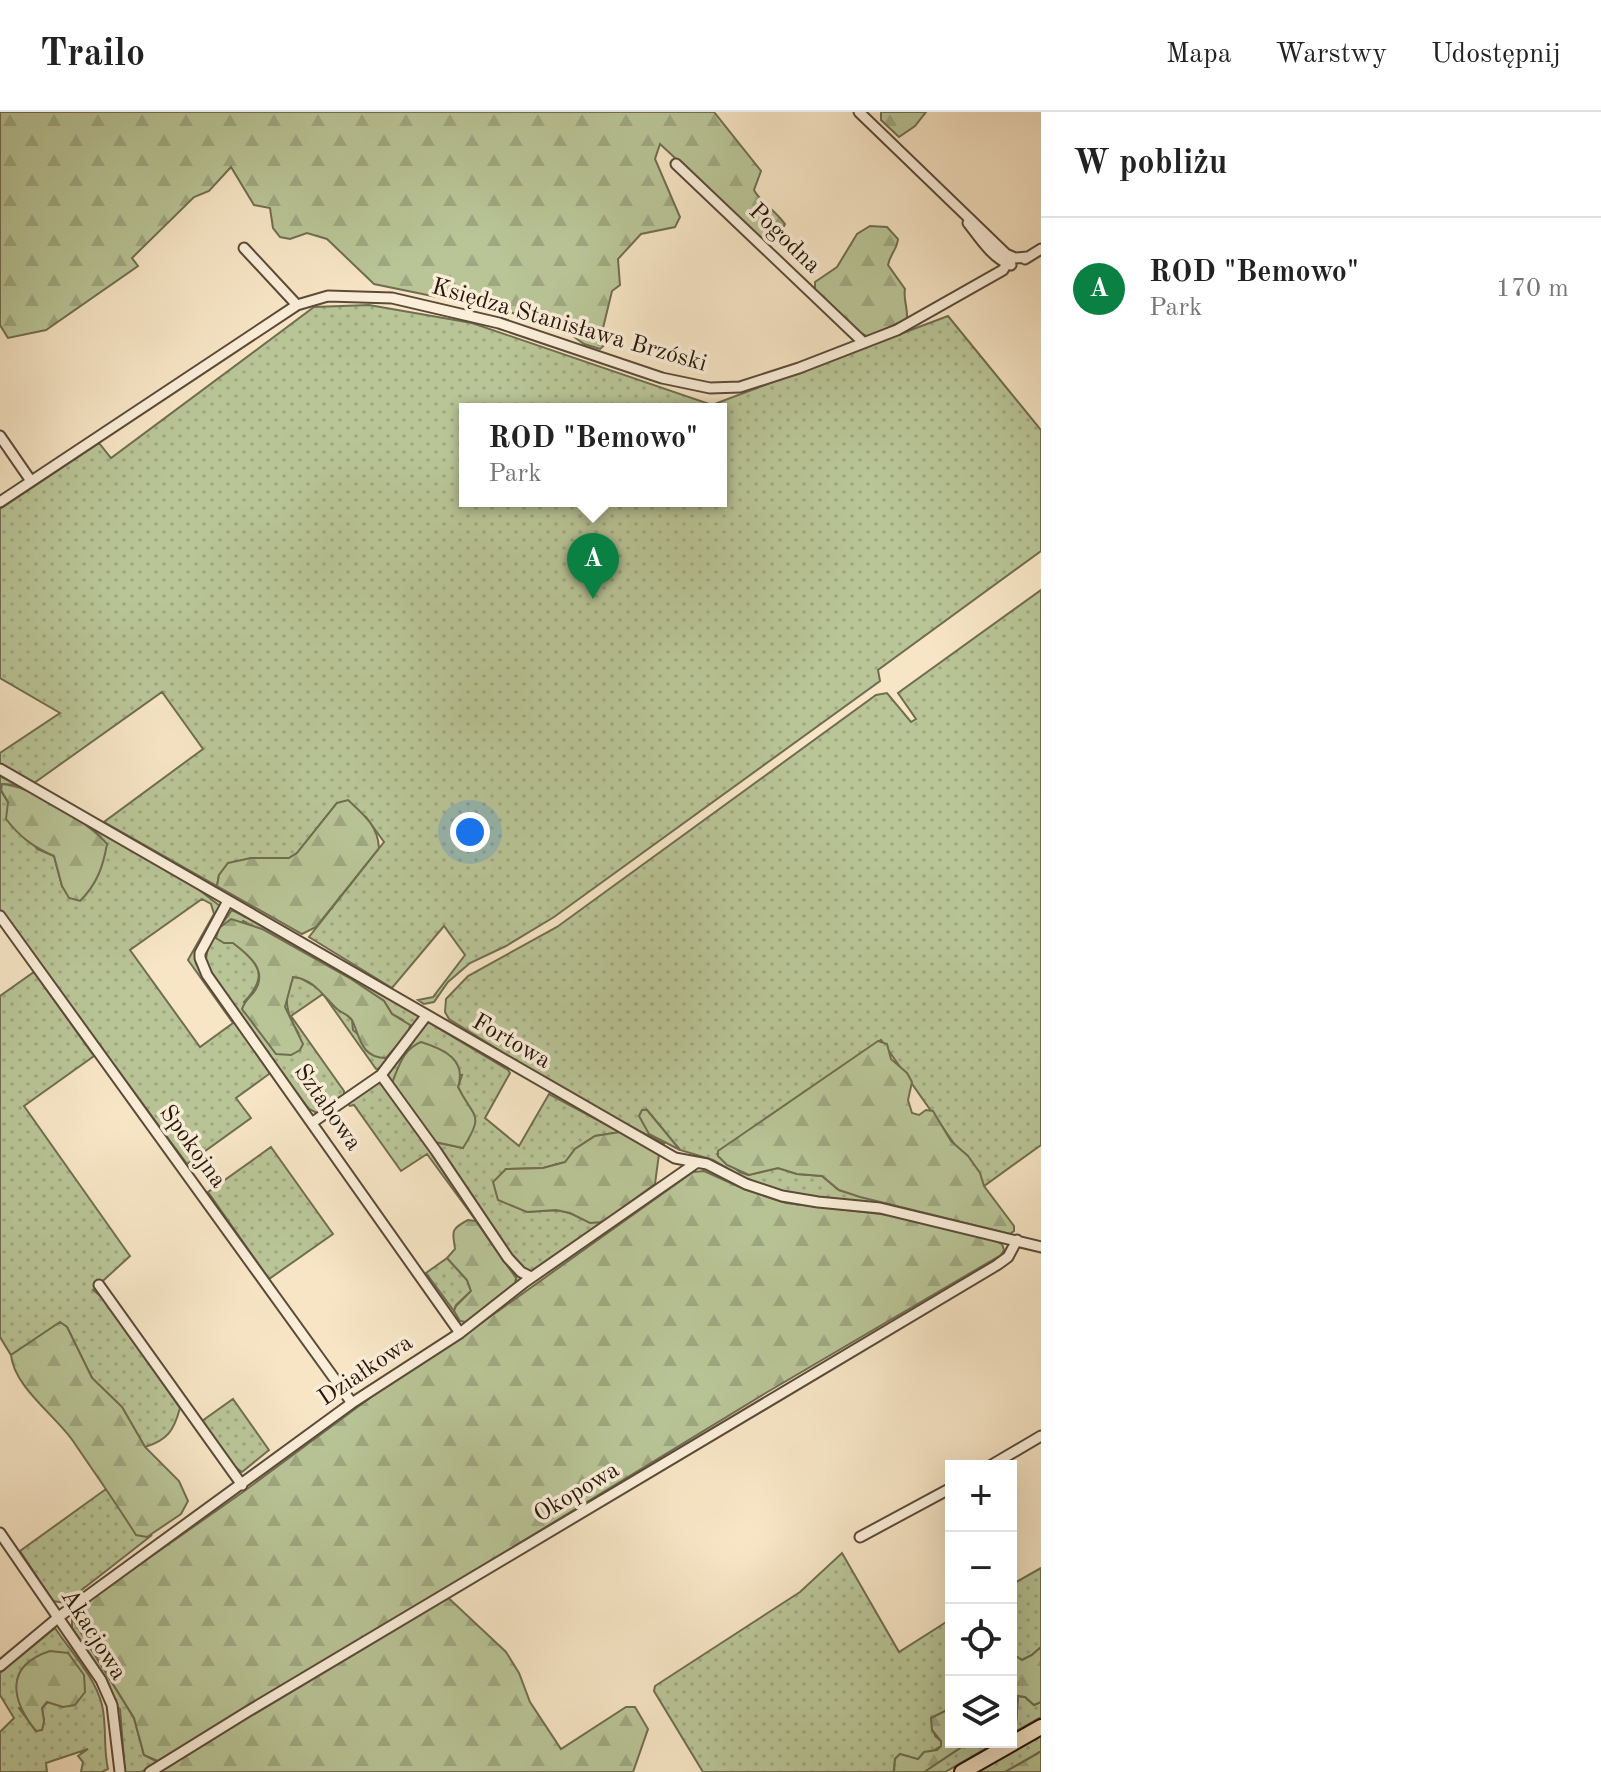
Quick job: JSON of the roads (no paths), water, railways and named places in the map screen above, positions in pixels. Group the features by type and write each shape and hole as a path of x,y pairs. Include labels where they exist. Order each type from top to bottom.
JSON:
{"main road":[{"path":"962,1772 1041,1727"}],"street":[{"path":"859,112 1012,262 1041,249"},
{"name":"Pogodna","path":"676,164 864,343"},
{"path":"244,248 297,305"},
{"name":"Księdza Stanisława Brzóski","path":"0,502 297,305 314,298 342,295 392,298 499,323 632,370 710,388 750,385 914,323 1012,262"},
{"path":"0,436 31,481"},
{"name":"Fortowa","path":"0,769 675,1158 719,1169 746,1184 782,1196 880,1208 1041,1247"},
{"name":"Sztabowa","path":"228,901 200,953 202,967 460,1333"},
{"name":"Spokojna","path":"0,916 352,1403"},
{"path":"313,1122 381,1075 426,1016"},
{"path":"381,1075 508,1258 521,1272 531,1277"},
{"name":"Działkowa","path":"0,1666 60,1616 352,1403 460,1333 531,1277 696,1163"},
{"name":"Okopowa","path":"150,1772 997,1265 1008,1257 1017,1240"},
{"path":"99,1285 242,1485"},
{"path":"1000,1460 1041,1436"},
{"path":"860,1537 945,1491"},
{"name":"Akacjowa","path":"0,1533 60,1616 108,1693 120,1772"}],"place":[{"name":"ROD \"Bemowo\"","path":"593,599"}]}
